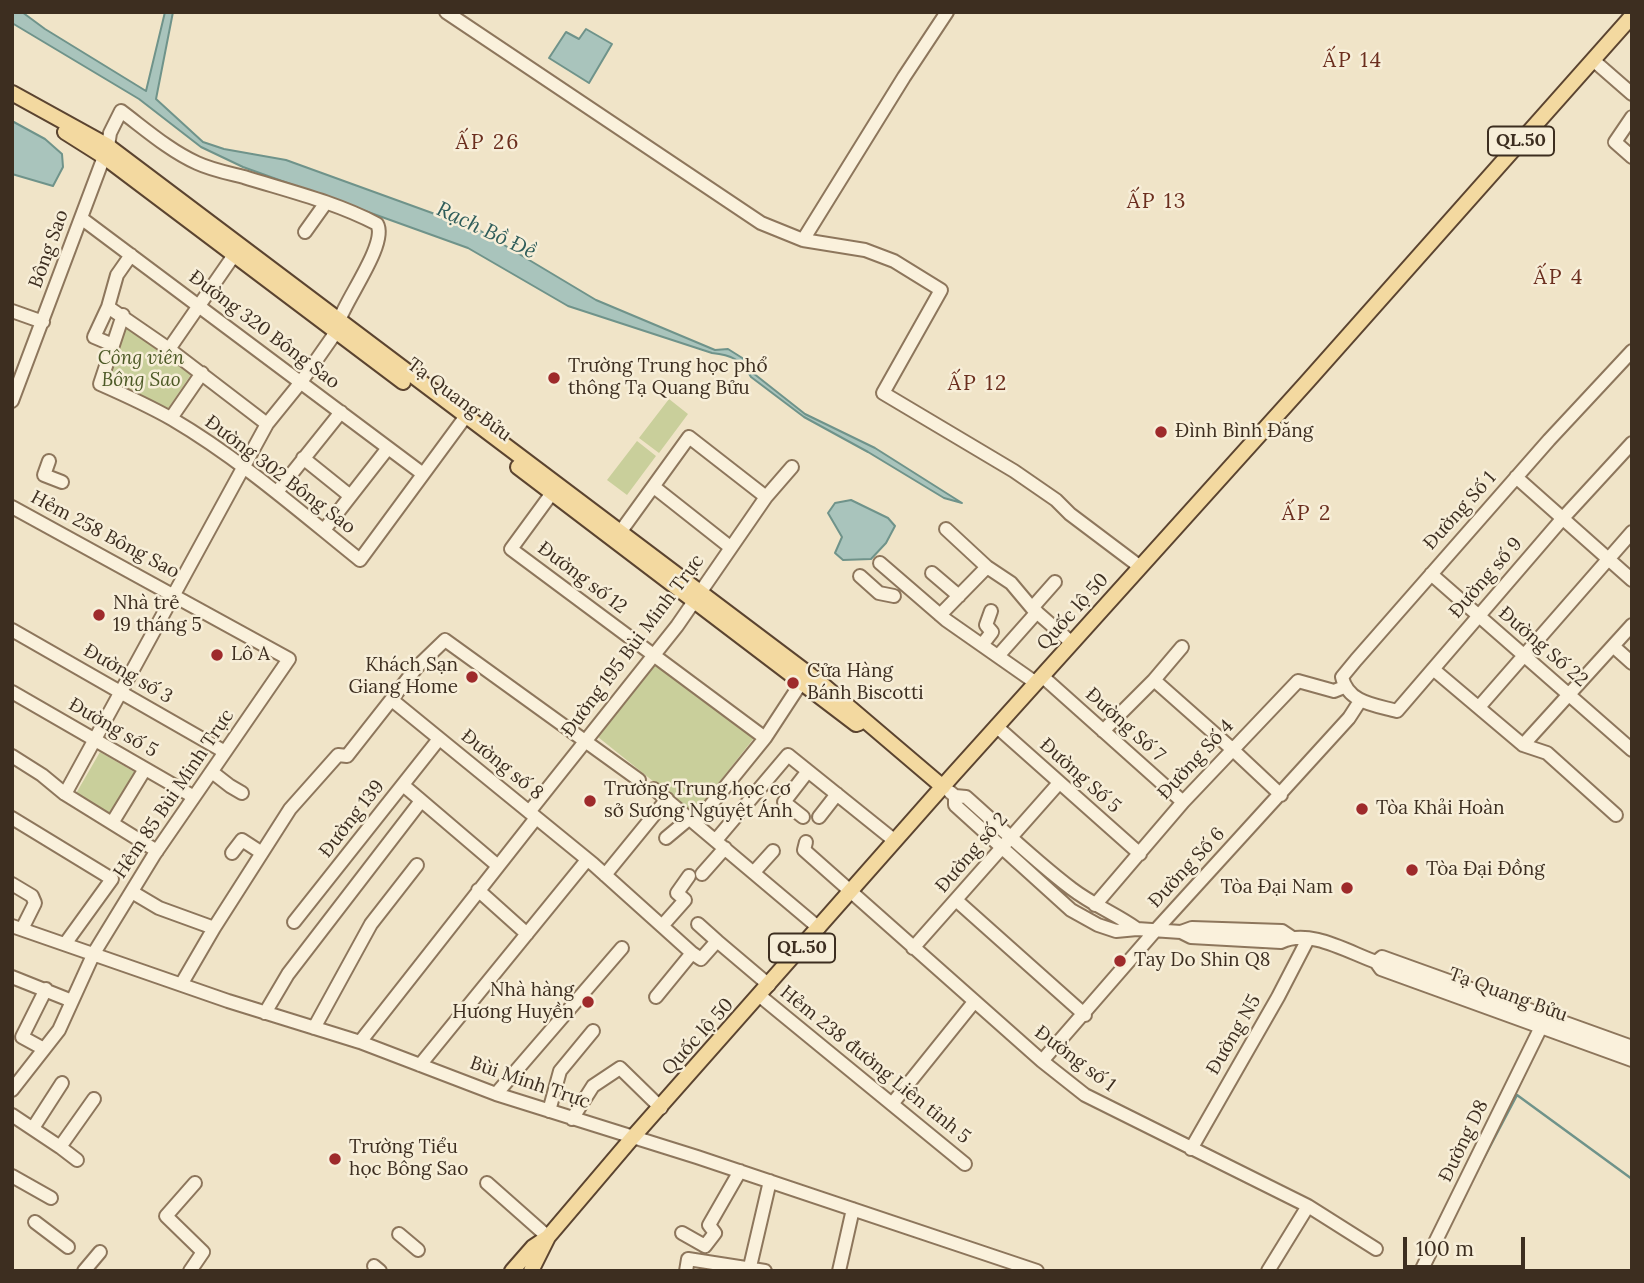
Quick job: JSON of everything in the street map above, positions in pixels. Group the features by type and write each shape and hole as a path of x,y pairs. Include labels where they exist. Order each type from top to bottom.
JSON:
{"main road":[{"name":"Quốc lộ 50","path":"531,1271 548,1237 634,1138 895,841 949,791 996,726 1307,382 1632,16"},
{"path":"12,93 30,107"},
{"path":"12,102 30,107"},
{"name":"Tạ Quang Bửu","path":"30,107 106,151 463,420 621,531 801,683 856,724 863,722"},
{"name":"Tạ Quang Bửu","path":"106,151 234,255 337,326"},
{"name":"Tạ Quang Bửu","path":"463,420 552,493 822,684 861,715 863,722 949,791"},
{"name":"Quốc lộ 50","path":"512,1271 533,1247 548,1237"}],"street":[{"path":"446,12 742,212 778,231 803,240 866,250 894,261 941,290 883,393 1014,471 1056,500 1070,514 1139,566"},
{"path":"803,240 947,12"},
{"path":"1593,60 1632,94"},
{"name":"Bông Sao","path":"12,401 106,151 110,132 121,111 198,164 307,195 325,204"},
{"path":"1632,117 1615,142 1632,157"},
{"path":"65,794 267,424 301,382 337,326 344,307 372,257 380,232 377,224 349,209 325,204 305,232"},
{"name":"Đường 320 Bông Sao","path":"80,218 423,474"},
{"path":"123,315 113,345 94,337 108,307 117,275 131,255"},
{"path":"169,349 234,255"},
{"path":"108,307 202,373 267,424"},
{"path":"12,311 43,322"},
{"name":"Đường 302 Bông Sao","path":"113,345 100,384 171,418 243,466 360,560 423,474"},
{"name":"Đường Số 1","path":"1344,687 1342,677 1431,573 1632,351"},
{"path":"171,418 202,373"},
{"path":"277,492 341,412"},
{"path":"423,474 463,420"},
{"path":"621,531 688,437 766,497"},
{"name":"Đường số 9","path":"1360,701 1397,710 1563,518 1632,443"},
{"path":"324,530 388,448"},
{"path":"303,458 349,495"},
{"path":"49,461 44,475 62,482"},
{"name":"Đường 195 Bùi Minh Trực","path":"360,1042 498,866 586,741 698,598 730,547 766,497 792,467"},
{"path":"1516,477 1632,580"},
{"path":"654,487 730,547"},
{"name":"Đường số 12","path":"552,493 511,549 765,738"},
{"name":"Hẻm 258 Bông Sao","path":"12,507 289,659"},
{"path":"946,530 986,567 1011,583 1035,610 1072,643"},
{"path":"1479,707 1632,532"},
{"name":"Đường Số 7","path":"880,563 940,615 998,656 1039,680 1103,731 1182,802"},
{"path":"940,615 986,567"},
{"path":"932,573 959,596"},
{"name":"Đường Số 22","path":"1431,573 1522,656 1632,750"},
{"path":"860,576 879,593 894,596"},
{"path":"998,656 1055,582"},
{"path":"982,645 992,632 986,625 991,611"},
{"path":"1523,745 1632,625"},
{"name":"Đường số 3","path":"12,630 225,752"},
{"path":"182,983 290,809 338,755 347,755 417,667 444,640 639,780"},
{"path":"1613,646 1632,663"},
{"path":"1103,731 1154,680 1182,647"},
{"name":"Hẻm 85 Bùi Minh Trực","path":"12,1090 59,1030 94,953 158,851 289,659"},
{"path":"1433,669 1523,745 1547,753 1616,815"},
{"path":"1154,680 1281,795"},
{"name":"Đường Số 4","path":"1095,905 1182,802 1298,681 1334,691 1344,687"},
{"path":"666,838 693,820 765,738 801,683"},
{"path":"1344,687 1360,701"},
{"name":"Đường số 5","path":"12,692 194,797"},
{"name":"Đường số 8","path":"392,700 605,875 692,953"},
{"name":"Đường Số 6","path":"1042,1061 1155,931 1281,795 1349,718 1360,701"},
{"name":"Đường Số 5","path":"996,726 1140,854"},
{"name":"Đường 139","path":"294,922 439,739"},
{"path":"662,926 685,900 677,893 696,875 721,844 788,755 895,841"},
{"path":"12,756 65,794 158,851"},
{"path":"112,823 145,769"},
{"path":"803,817 784,802 808,771"},
{"path":"212,772 242,793"},
{"name":"Đường số 2","path":"914,948 1059,783"},
{"path":"403,785 498,866"},
{"path":"654,789 819,928"},
{"name":"Tạ Quang Bửu","path":"949,791 966,797 1071,910 1098,925 1116,931 1136,929 1181,932 1192,928 1282,931 1291,937 1308,939 1376,962 1381,969 1541,1027 1632,1047"},
{"path":"819,817 837,794"},
{"path":"605,875 667,799"},
{"path":"265,1013 288,974 421,801"},
{"path":"12,818 112,879 65,944"},
{"path":"232,853 242,840 262,853"},
{"name":"Đường số 1","path":"806,842 804,850 974,1002 1085,1095 1308,1206 1376,1249"},
{"name":"Tạ Quang Bửu","path":"1007,842 1095,905 1119,916 1136,929"},
{"path":"754,872 773,851"},
{"path":"420,1066 587,860"},
{"path":"314,1028 371,924 417,865"},
{"path":"12,884 32,896 34,903 17,928"},
{"path":"478,890 527,934"},
{"path":"132,892 159,908 214,928"},
{"path":"956,900 1085,1014"},
{"name":"Hẻm 238 đường Liên tỉnh 5","path":"698,924 717,940 765,991 892,1104 965,1164"},
{"name":"Bùi Minh Trực","path":"17,928 265,1013 360,1042 496,1094 853,1209 1004,1266 1037,1271"},
{"name":"Đường N5","path":"1191,1149 1308,939"},
{"path":"656,997 692,953 701,959 717,940"},
{"path":"496,1094 622,948"},
{"name":"Tạ Quang Bửu","path":"1376,962 1382,957 1582,1036 1632,1060"},
{"path":"13,981 46,989 72,1001"},
{"path":"44,1049 22,1037 46,989"},
{"path":"892,1104 974,1002"},
{"name":"Đường D8","path":"1421,1271 1541,1027"},
{"path":"549,1111 560,1071 593,1031"},
{"path":"572,1119 593,1086 620,1068 661,1108"},
{"path":"33,1128 62,1083"},
{"path":"60,1147 94,1099"},
{"path":"12,1115 77,1160"},
{"path":"682,1233 705,1246 715,1233 709,1225 740,1171"},
{"path":"12,1176 51,1198"},
{"path":"749,1269 770,1181"},
{"path":"190,1271 203,1252 166,1216 195,1183"},
{"path":"487,1184 548,1237"},
{"path":"1268,1271 1308,1206"},
{"path":"839,1271 853,1209"},
{"path":"35,1222 68,1247"},
{"path":"399,1234 418,1250"},
{"path":"84,1271 100,1252"},
{"path":"686,1271 688,1259 765,1271"}],"green space":[{"name":"Công viên Bông Sao","path":"123,323 192,373 165,413 104,381"},
{"path":"669,399 688,414 659,453 639,438"},
{"path":"637,441 656,456 627,495 607,480"},
{"path":"658,662 754,738 694,814 598,737"},
{"path":"100,752 138,774 112,818 74,797"}],"water":[{"path":"12,12 22,12 146,91 165,12 173,12 156,99 203,142 224,149 286,160 479,230 596,300 715,350 728,349 755,366 753,373 805,414 875,448 962,503 944,498 804,417 751,377 739,362 730,357 568,306 468,248 243,167 201,147 139,99 12,23"},
{"path":"586,29 612,44 589,83 549,58 566,32 579,39"},
{"path":"12,121 45,139 62,154 63,167 53,186 12,174"},
{"path":"851,500 888,518 895,526 886,543 871,559 843,560 835,553 842,537 828,513 835,503"}],"waterway":[{"path":"1476,1173 1517,1095 1632,1179"}],"place":[{"name":"Trường Trung học phổ thông Tạ Quang Bửu","path":"554,378"},
{"name":"Đình Bình Đăng","path":"1161,432"},
{"name":"Nhà trẻ 19 tháng 5","path":"99,615"},
{"name":"Lô A","path":"217,655"},
{"name":"Khách Sạn Giang Home","path":"472,677"},
{"name":"Cửa Hàng Bánh Biscotti","path":"793,683"},
{"name":"Trường Trung học cơ sở Sương Nguyệt Ánh","path":"590,801"},
{"name":"Tòa Khải Hoàn","path":"1362,809"},
{"name":"Tòa Đại Đồng","path":"1412,870"},
{"name":"Tòa Đại Nam","path":"1347,888"},
{"name":"Tay Do Shin Q8","path":"1120,961"},
{"name":"Nhà hàng Hương Huyền","path":"588,1002"},
{"name":"Trường Tiểu học Bông Sao","path":"335,1159"}],"district":[{"name":"ẤP 14","path":"1353,61"},
{"name":"ẤP 26","path":"488,143"},
{"name":"ẤP 13","path":"1157,202"},
{"name":"ẤP 4","path":"1559,278"},
{"name":"ẤP 12","path":"978,384"},
{"name":"ẤP 2","path":"1307,514"}],"water label":[{"name":"Rạch Bồ Đề","path":"486,231"}]}
